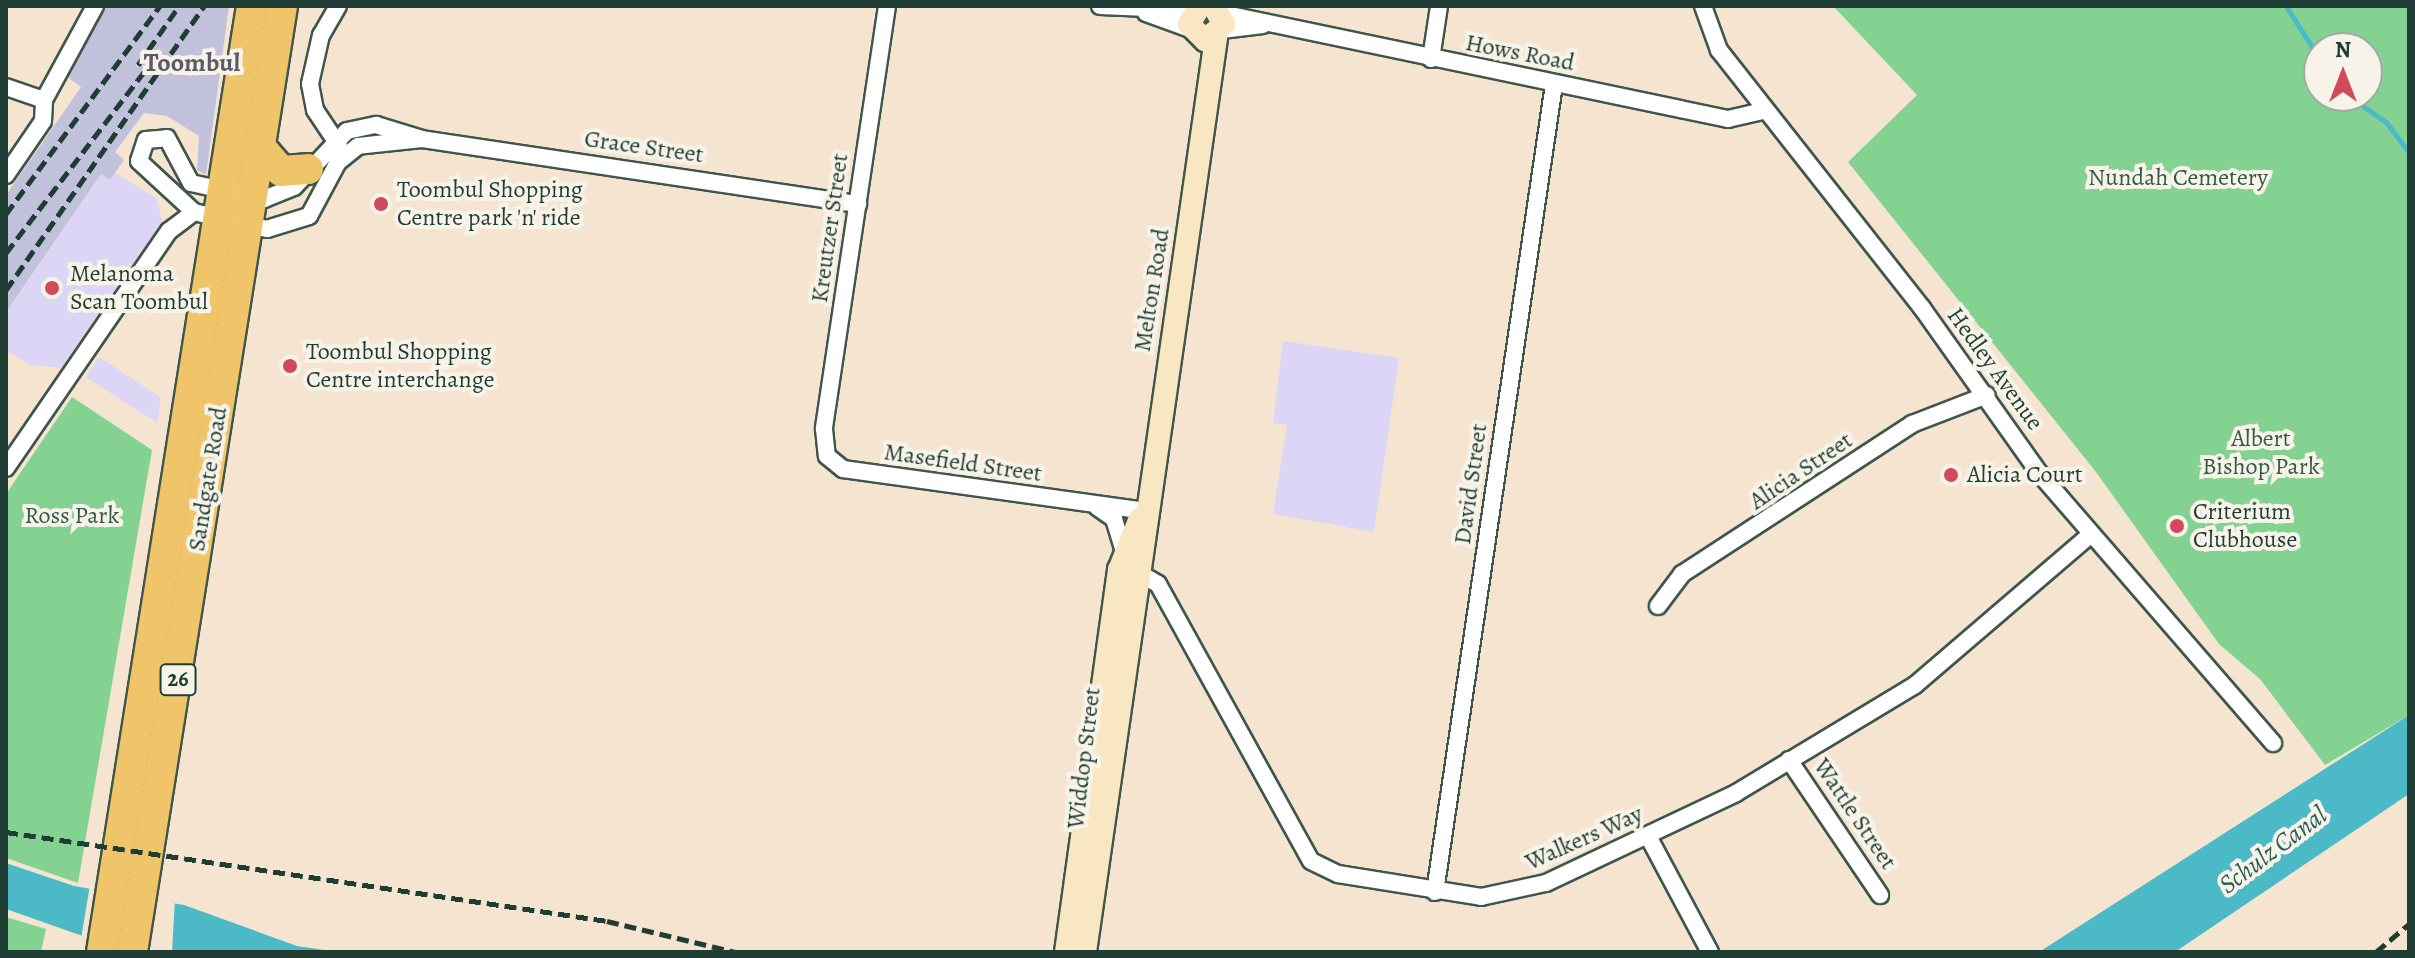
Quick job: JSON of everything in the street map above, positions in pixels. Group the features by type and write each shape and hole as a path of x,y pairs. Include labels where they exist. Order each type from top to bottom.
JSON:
{"highway":[{"name":"Sandgate Road","path":"102,952 209,209 252,6"},
{"name":"Sandgate Road","path":"132,952 248,213 262,149 282,6"},
{"path":"262,149 281,171 308,169"}],"street":[{"path":"6,175 43,121 44,100 95,6"},
{"path":"209,209 191,183 173,142 146,140 141,167 177,197 209,209 248,213 280,228 309,216 345,154 315,110 310,84 321,35 338,6"},
{"name":"Kreutzer Street","path":"827,456 824,429 887,6"},
{"name":"Hows Road","path":"1100,6 1263,25 1728,119 1766,110"},
{"path":"1431,59 1439,6"},
{"name":"Hedley Avenue","path":"1703,6 1711,38 1987,395 2090,535 2273,743"},
{"name":"Melton Road","path":"1128,570 1144,511 1209,77 1208,18"},
{"name":"David Street","path":"1435,892 1554,84"},
{"path":"6,87 44,100"},
{"name":"Grace Street","path":"334,139 376,125 422,139 858,204"},
{"path":"169,231 209,209 248,213 286,193 334,139"},
{"name":"Grace Street","path":"345,154 374,141 422,139"},
{"path":"6,468 169,231 177,197"},
{"name":"Alicia Street","path":"1658,606 1682,574 1912,424 1987,395"},
{"name":"Masefield Street","path":"827,456 843,469 1097,507 1144,511"},
{"path":"1097,507 1114,519 1128,570"},
{"name":"Walkers Way","path":"1128,570 1150,576 1311,861 1338,874 1435,892 1519,892 1648,836 1789,760 1915,685 2090,535"},
{"name":"Widdop Street","path":"1066,952 1128,570"},
{"name":"Widdop Street","path":"1085,952 1128,570"},
{"name":"Wattle Street","path":"1789,760 1880,895"},
{"path":"1648,836 1710,952"}],"shaded area":[{"path":"102,6 229,6 206,175 197,170 199,136 167,116 144,113 115,152 124,160 110,180 101,174 6,312 6,195 81,87 61,72"},
{"path":"116,173 157,199 162,222 61,368 30,365 6,350 6,312 101,174 110,180"},
{"path":"1283,341 1399,358 1374,532 1273,514 1287,425 1273,423"},
{"path":"99,357 161,398 157,423 86,377"}],"green space":[{"path":"1833,6 2409,6 2409,715 2325,765 2260,679 2219,644 2096,472 1848,162 1917,95"},
{"name":"Ross Park","path":"72,397 152,450 78,883 6,858 6,494"},
{"path":"6,917 46,929 41,952 6,952"}],"water":[{"name":"Schulz Canal","path":"2409,715 2409,794 2175,952 2039,952"},
{"path":"6,863 74,886 184,905 297,946 338,952 128,952 6,909"}],"pier":[{"path":"90,885 175,900 172,952 117,952 81,939"}],"waterway":[{"path":"2286,6 2303,33"},
{"path":"2371,112 2386,122 2409,153"}],"railway":[{"path":"6,214 160,6"},
{"path":"138,65 179,6"},
{"path":"6,290 204,6"},
{"path":"6,253 154,59"},
{"path":"6,832 607,921 735,952"},
{"path":"2376,952 2409,924"}],"place":[{"name":"Toombul Shopping Centre park 'n' ride","path":"381,204"},
{"name":"Melanoma Scan Toombul","path":"52,288"},
{"name":"Toombul Shopping Centre interchange","path":"290,366"},
{"name":"Alicia Court","path":"1951,475"},
{"name":"Criterium Clubhouse","path":"2177,526"}],"district":[{"name":"Toombul","path":"192,63"}],"park label":[{"name":"Nundah Cemetery","path":"2178,178"},
{"name":"Albert Bishop Park","path":"2261,453"}]}
